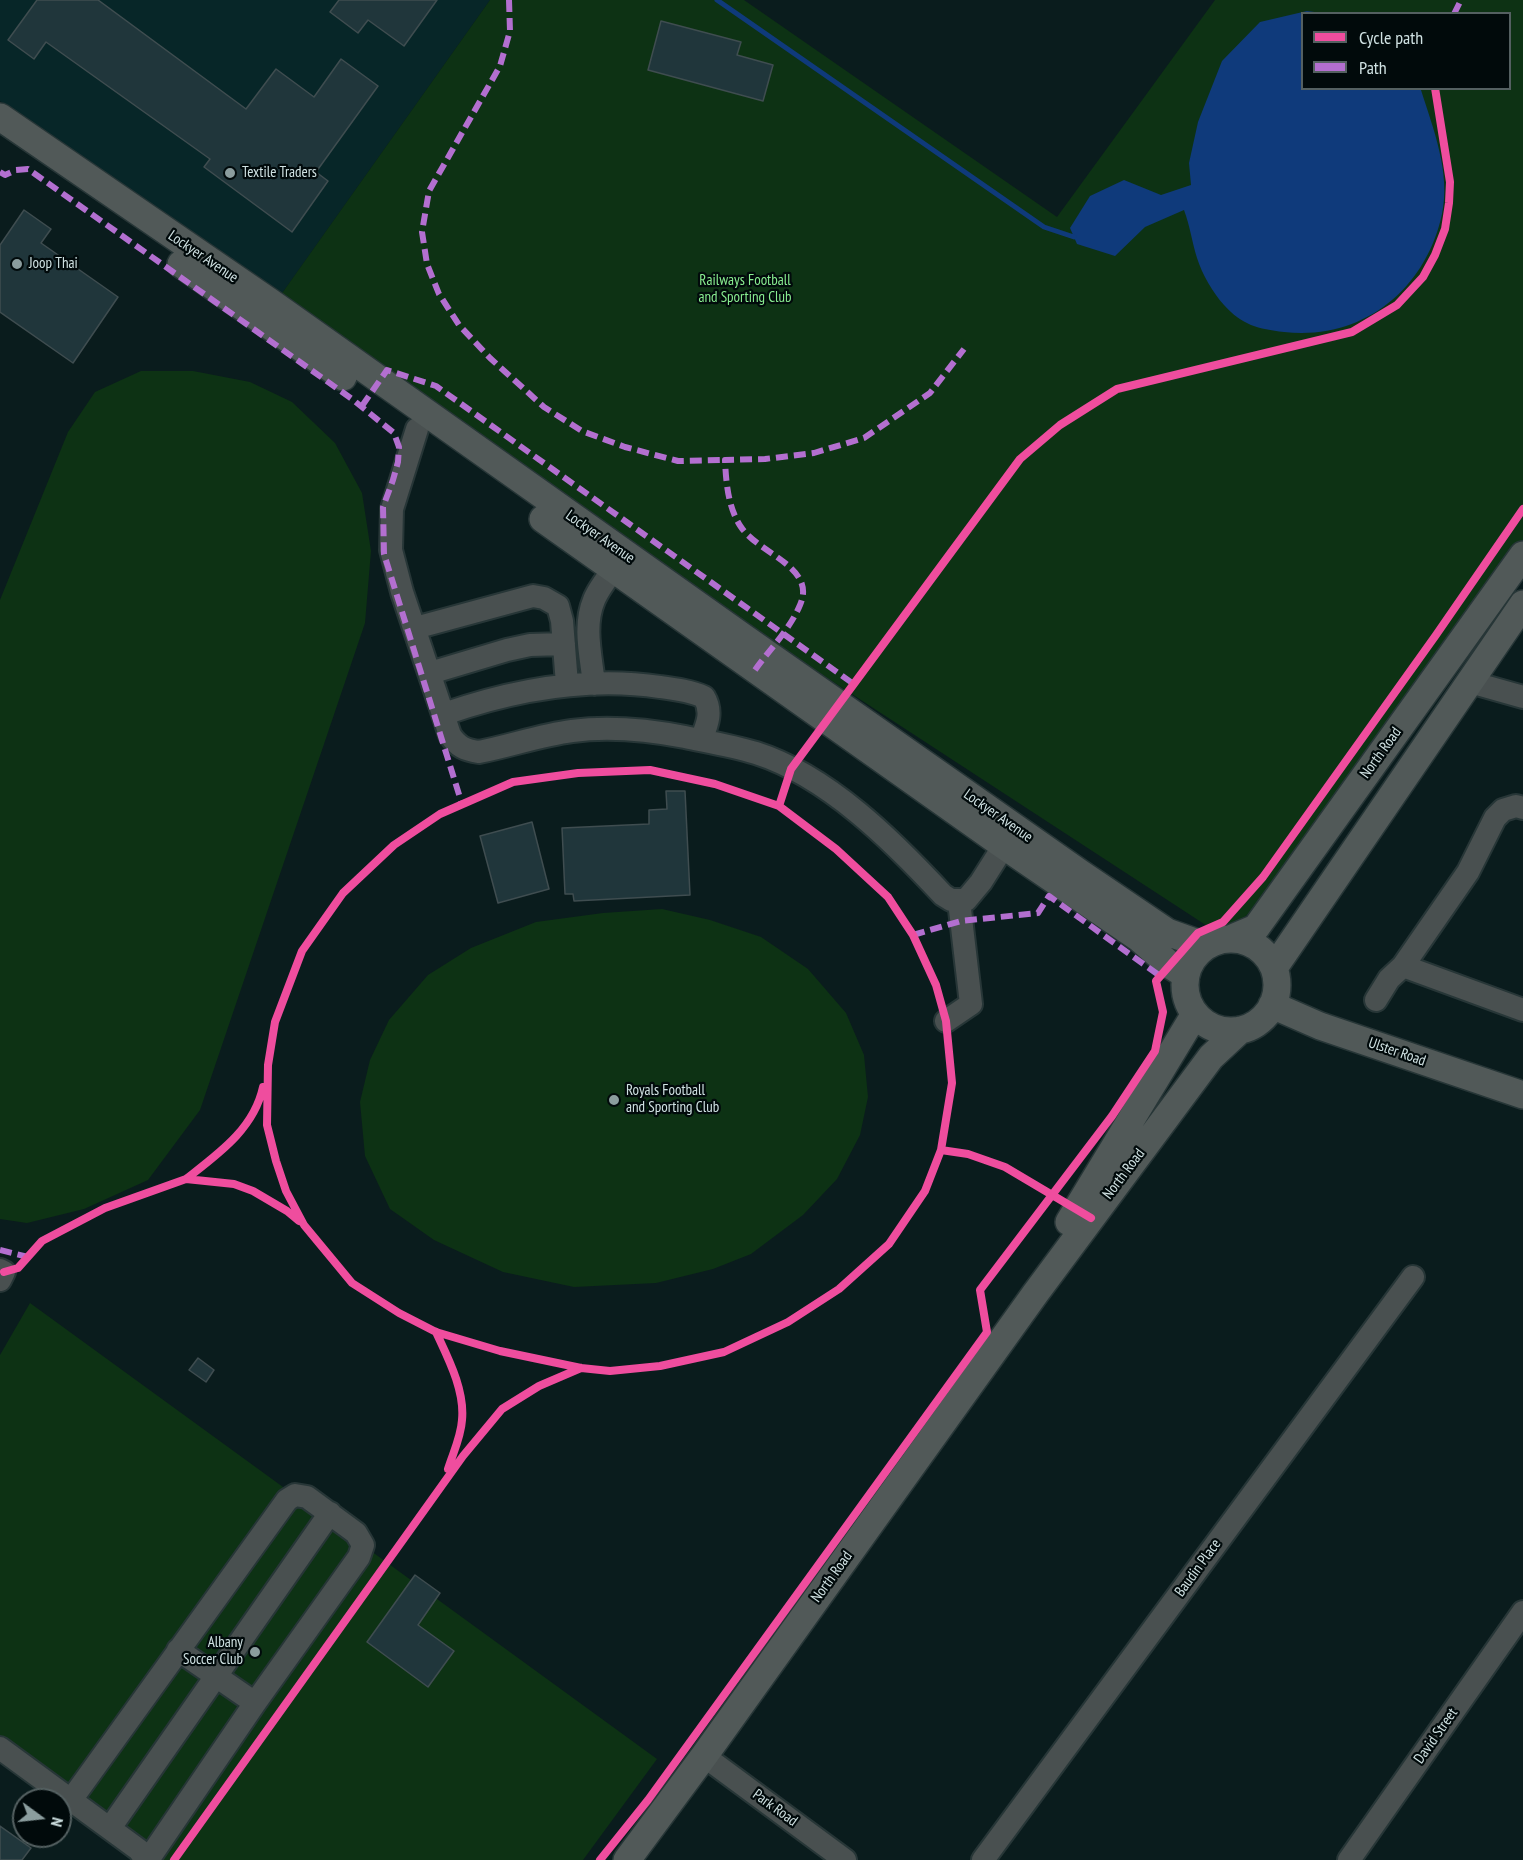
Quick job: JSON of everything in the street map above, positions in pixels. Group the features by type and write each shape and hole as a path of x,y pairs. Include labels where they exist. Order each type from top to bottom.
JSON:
{"main road":[{"name":"Lockyer Avenue","path":"1,126 417,429 625,566"},
{"name":"Lockyer Avenue","path":"1,126 270,302 625,566 1010,836 1170,965 1186,975"},
{"name":"North Road","path":"1218,942 1256,928 1523,555"},
{"path":"1274,968 1523,604"},
{"name":"Lockyer Avenue","path":"1010,836 1167,932 1218,942"},
{"path":"1218,942 1252,944 1261,950 1274,968 1277,987 1272,1005 1259,1021 1240,1030 1227,1031 1204,1023 1195,1014 1186,996 1186,975 1190,964 1197,954 1218,942"},
{"name":"Ulster Road","path":"1272,1005 1320,1026 1523,1095"},
{"name":"North Road","path":"1035,1294 1065,1227 1195,1014"},
{"name":"North Road","path":"627,1860 1035,1294 1211,1057 1240,1030"}],"street":[{"path":"417,429 392,509 391,550 450,735 464,749 479,752 544,736 592,729 621,729 701,741 758,754 808,777 884,834 943,895 951,900 966,900 981,882 1010,836"},
{"path":"601,683 601,618 608,598 625,566"},
{"path":"415,628 533,596 544,598 558,606 562,621 567,684"},
{"path":"430,673 518,647 564,644"},
{"path":"1470,682 1523,697"},
{"path":"444,714 478,702 567,684 644,685 684,691 704,697 709,705 709,716 701,741"},
{"path":"1376,1000 1389,979 1403,966 1468,872 1495,818 1503,810 1516,806 1523,808"},
{"path":"946,1021 971,1004 959,901"},
{"path":"1403,966 1523,1010"},
{"name":"Baudin Place","path":"983,1860 1413,1277"},
{"path":"72,1799 287,1500 295,1495 307,1497 356,1533 363,1545 359,1557 147,1860 139,1850 72,1801"},
{"path":"110,1828 330,1513"},
{"name":"David Street","path":"1349,1860 1523,1612"},
{"path":"178,1650 255,1704"},
{"path":"0,1748 55,1788"},
{"name":"Park Road","path":"704,1756 845,1860"}],"shaded area":[{"path":"0,0 490,0 278,299 0,101"}],"green space":[{"name":"Railways Football and Sporting Club","path":"490,0 744,0 1057,217 1215,0 1523,0 1523,541 1427,677 1265,896 1242,920 1221,935 268,313"},
{"path":"141,371 193,371 250,382 292,402 335,443 362,493 371,551 365,623 200,1110 148,1180 84,1209 27,1223 0,1219 0,600 68,432 95,392"},
{"name":"Royals Football and Sporting Club","path":"662,909 710,920 761,937 808,969 846,1013 864,1055 868,1097 860,1135 837,1179 803,1215 751,1254 713,1269 656,1283 574,1287 503,1272 434,1240 390,1209 365,1156 360,1102 370,1060 389,1020 428,975 471,948 536,922 603,913"},
{"name":"Albany Soccer Club","path":"30,1303 657,1759 583,1860 137,1860 72,1813 72,1788 38,1788 0,1760 0,1355"}],"water":[{"path":"1301,12 1301,90 1421,90 1435,135 1442,167 1444,198 1434,241 1422,265 1406,287 1387,304 1364,318 1340,328 1313,333 1284,332 1258,327 1237,317 1216,295 1205,277 1195,252 1184,210 1145,227 1115,256 1077,244 1070,228 1090,196 1124,180 1161,195 1191,185 1189,163 1198,122 1222,61 1260,22"}],"building":[{"path":"37,0 98,0 246,109 276,69 314,97 341,59 378,86 316,172 328,181 292,232 204,167 210,159 46,42 34,59 8,40"},
{"path":"339,0 437,0 404,46 368,20 358,33 330,12"},
{"path":"661,21 741,42 737,55 773,65 763,101 648,70"},
{"path":"24,210 51,229 41,243 118,297 73,363 0,312 0,245"},
{"path":"666,791 685,791 690,895 574,901 573,894 565,894 562,828 649,824 649,810 667,809"},
{"path":"532,822 549,889 498,903 480,836"},
{"path":"198,1358 214,1370 206,1382 189,1370"},
{"path":"415,1575 440,1593 418,1625 454,1651 428,1687 367,1642"},
{"path":"0,1826 12,1835 12,1848 31,1848 22,1860 0,1860"}],"waterway":[{"path":"717,0 1044,227 1074,237"}],"marked path":[{"path":"509,0 510,31 500,66 429,191 422,232 427,264 439,294 459,325 490,358 544,407 582,431 625,447 678,461 725,460"},
{"path":"1455,12 1461,0"},
{"path":"0,172 5,175 16,170 28,169 352,399 394,433 399,447 398,462 383,507 384,554 462,804"},
{"path":"755,670 791,622 800,605 803,592 794,571 749,537 741,527 730,503 725,460 765,459 814,453 864,438 930,393 964,349"},
{"path":"362,406 387,370 436,386 855,685"},
{"path":"913,935 961,921 1038,913 1049,896 1160,976"},
{"path":"0,1250 28,1257"}],"cycle path":[{"path":"779,806 791,769 1020,459 1060,425 1117,389 1352,332 1397,305 1423,277 1445,229 1449,203 1450,182 1435,90"},
{"path":"600,1860 648,1800 987,1332 980,1290 1112,1116 1155,1051 1163,1012 1156,981 1198,933 1223,922 1263,877 1523,509"},
{"path":"650,770 715,784 779,806 836,849 888,897 913,935 936,985 946,1021 952,1083 941,1150 925,1191 889,1244 839,1289 788,1322 724,1352 660,1366 610,1371 581,1368 500,1351 436,1332 399,1313 352,1283 304,1225 286,1191 267,1125 268,1065 275,1022 302,951 343,893 394,845 440,814 513,782 578,773 650,770"},
{"path":"186,1179 222,1150 243,1128 252,1116 263,1087"},
{"path":"941,1150 968,1154 1005,1167 1091,1218"},
{"path":"4,1272 18,1268 42,1241 105,1208 186,1179 234,1184 253,1191 287,1211 299,1221"},
{"path":"436,1332 455,1374 461,1397 460,1433 448,1469"},
{"path":"174,1860 463,1456 502,1409 539,1386 581,1368"}],"place":[{"name":"Textile Traders","path":"230,173"},
{"name":"Joop Thai","path":"17,264"},
{"name":"Royals Football and Sporting Club","path":"614,1100"},
{"name":"Albany Soccer Club","path":"255,1652"}]}
